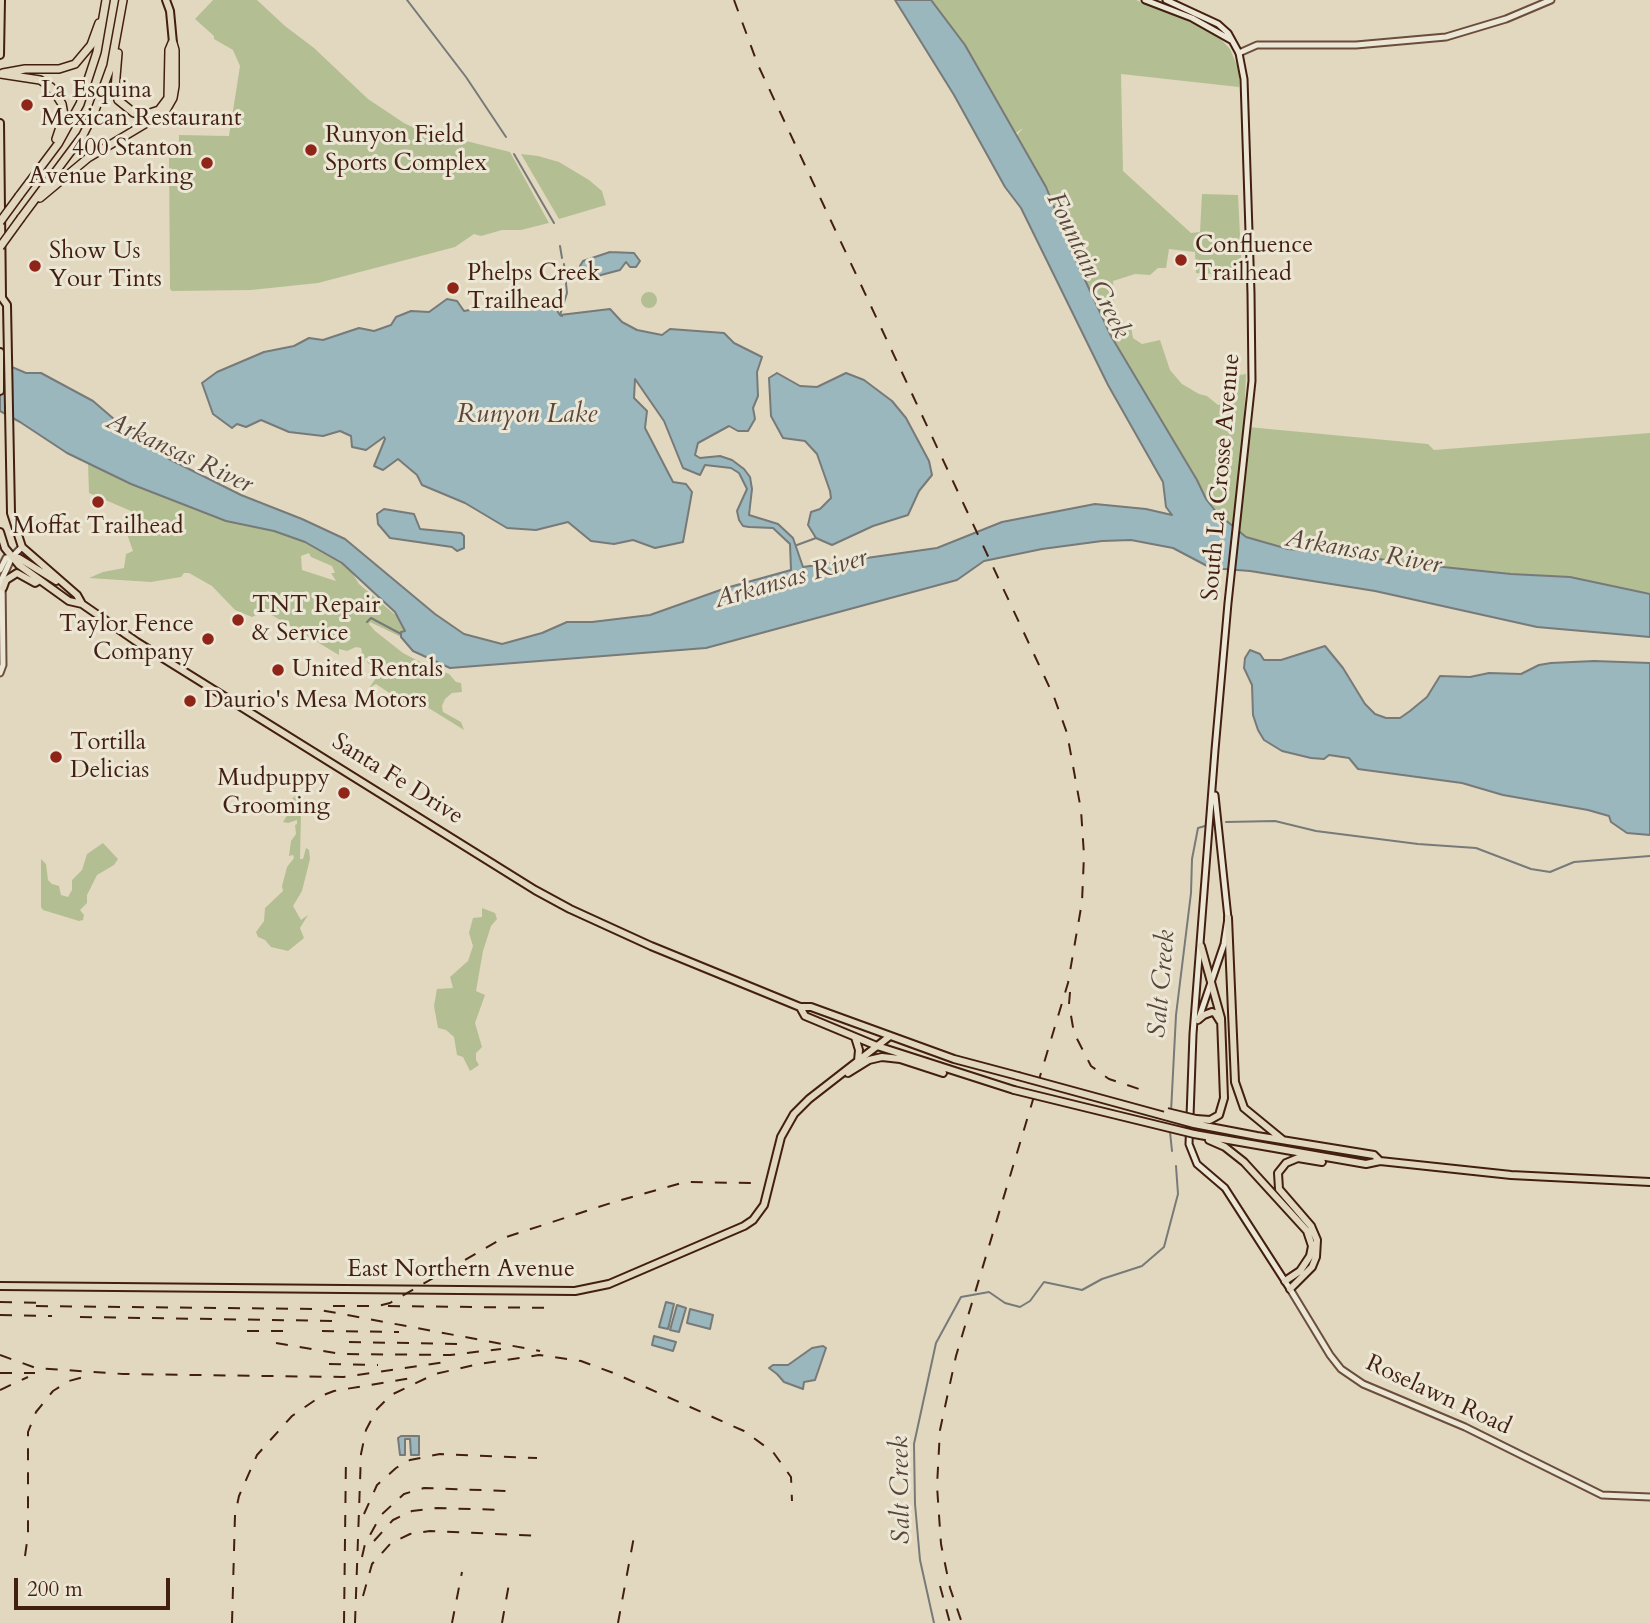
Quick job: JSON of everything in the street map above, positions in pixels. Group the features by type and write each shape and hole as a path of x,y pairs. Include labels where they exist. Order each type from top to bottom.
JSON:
{"highway":[{"path":"123,2 115,89 122,106 134,113 148,114 159,110 166,103 170,91 169,50 173,43"},
{"path":"0,247 83,135 111,66 123,2"},
{"path":"0,74 25,69 59,69 75,64 91,45 105,3"},
{"path":"0,222 58,144 80,104 94,63 105,3"},
{"path":"29,207 88,159 165,112 173,98 175,86 173,43"},
{"path":"0,74 40,80 51,87 62,104 64,115 58,136 29,183"}],"main road":[{"path":"0,55 1,0"},
{"path":"166,0 170,11 173,43"},
{"path":"1145,0 1192,18 1233,42"},
{"path":"1166,0 1218,24 1228,33 1239,53 1257,45 1356,45 1446,37 1506,19 1550,0"},
{"name":"South La Crosse Avenue","path":"1190,1110 1193,1034 1213,778 1228,603 1252,381 1244,82 1239,53"},
{"path":"0,123 1,300 7,305 11,513 22,547 12,557 2,579 4,588"},
{"path":"0,353 0,391"},
{"name":"Santa Fe Drive","path":"0,532 5,548 12,557 69,601 82,604 137,642 535,890 610,929 800,1007"},
{"name":"Santa Fe Drive","path":"22,547 77,595 82,604"},
{"path":"0,570 6,558 19,558 68,587"},
{"path":"0,673 3,664 6,580 18,573 34,583 40,580"},
{"name":"South La Crosse Avenue","path":"1193,1034 1224,944 1228,918 1213,778"},
{"path":"1228,918 1235,1082 1244,1108 1283,1140"},
{"path":"1195,1121 1210,1120 1219,1115 1223,1107 1220,1006 1200,946"},
{"path":"1380,1161 1374,1155 1283,1140 1154,1113 954,1059 811,1007 800,1007 805,1016 877,1046 953,1072 1014,1090 1194,1134 1366,1164 1380,1161 1513,1175 1650,1182"},
{"path":"1198,1020 1204,1014 1212,1012 1219,1018 1221,1025"},
{"name":"East Northern Avenue","path":"0,1286 575,1291 609,1284 732,1232 753,1220 764,1205 785,1128 800,1108 890,1036"},
{"path":"855,1037 859,1050 858,1061"},
{"path":"831,1082 869,1060 882,1057 900,1059 948,1074 953,1072"},
{"name":"Roselawn Road","path":"1190,1110 1189,1144 1194,1159 1225,1188 1341,1369 1363,1384 1465,1427 1602,1495 1650,1497"},
{"path":"1194,1134 1225,1147 1244,1162 1307,1231 1312,1246 1308,1262 1285,1281"},
{"path":"1290,1289 1312,1267 1316,1257 1317,1240 1311,1226 1279,1189 1278,1173 1286,1163 1298,1158 1322,1162 1327,1158"}],"green space":[{"name":"Runyon Field Sports Complex","path":"213,0 257,0 314,48 368,99 404,123 445,143 466,141 510,152 549,223 481,236 474,234 455,247 318,283 251,290 172,291 169,158 179,158 179,135 229,136 240,66 233,50 214,39 195,19"},
{"path":"931,0 1136,0 1214,32 1230,49 1239,70 1239,87 1121,74 1123,171 1191,233 1200,232 1202,194 1238,195 1242,275 1196,273 1195,252 1169,249 1166,268 1158,268 1150,275 1135,274 1113,281 1115,318 1131,327 1133,338 1142,344 1160,340 1170,370 1182,384 1207,396 1218,405 1225,404 1239,375 1246,374 1244,422 1248,427 1428,444 1434,450 1650,433 1650,594 1570,577 1511,574 1288,549 1246,537 1217,513 1206,499 1111,336 1046,187 1017,135 1023,128 1016,133 965,45"},
{"path":"521,154 559,162 589,180 602,191 606,205 559,219"},
{"path":"649,292 657,300 649,308 641,300"},
{"path":"88,463 131,484 226,521 274,531 305,542 342,563 359,584 400,619 405,632 401,632 401,637 370,622 375,631 403,653 449,674 456,682 461,683 462,692 452,693 442,706 443,712 461,722 464,730 418,703 407,705 376,684 369,688 376,678 374,675 379,676 384,671 376,660 370,665 368,658 365,658 364,663 358,660 356,657 362,652 361,648 347,651 339,649 339,655 265,611 252,617 235,610 212,586 189,573 151,582 89,578 124,568 126,554 133,551 125,528 131,522 131,511 89,493","holes":["309,553 311,557 332,566 335,573 331,573 336,581 302,570 301,556"]},
{"path":"297,794 303,801 304,810 301,813 300,859 303,859 306,848 309,850 310,859 302,891 293,906 301,920 308,915 300,928 304,938 288,951 271,947 258,937 256,932 264,921 265,908 283,891 287,867 294,858 293,855 289,856 297,820 283,822 289,812 290,801"},
{"path":"103,843 118,859 114,865 97,875 87,895 87,903 80,910 84,915 83,920 43,910 41,859 46,864 48,880 59,886 61,895 68,897 72,890 72,880 82,870 87,854"},
{"path":"482,908 495,913 497,919 491,926 483,951 476,991 485,995 475,1023 482,1047 476,1053 479,1065 470,1071 463,1057 457,1055 454,1037 446,1030 438,1028 434,1006 437,989 453,988 450,977 468,961 473,946 469,933 473,918 482,917"}],"water":[{"path":"895,0 931,0 965,45 1046,187 1111,336 1206,499 1217,513 1246,537 1288,549 1511,574 1570,577 1650,594 1650,637 1537,627 1375,591 1250,571 1211,568 1173,548 1131,540 1042,549 984,561 957,580 706,648 450,668 413,651 401,637 401,632 405,631 395,612 342,563 305,542 274,531 226,521 131,484 67,453 0,411 0,362 26,373 41,373 93,401 129,432 169,459 241,495 345,539 435,614 464,634 502,644 542,633 567,622 592,622 650,615 726,588 791,570 790,544 773,528 743,526 737,511 747,489 739,473 731,468 705,465 700,475 683,468 664,421 635,379 634,398 647,411 645,428 673,482 686,484 692,492 683,542 655,548 633,540 614,544 591,541 568,522 536,530 507,528 465,503 422,485 417,475 398,459 383,470 374,466 384,437 366,450 352,447 351,436 340,431 323,436 289,432 261,420 246,427 237,424 232,428 213,414 202,383 217,372 264,352 294,346 309,338 323,340 359,328 374,331 391,325 396,317 411,311 429,312 447,299 457,301 464,311 498,305 502,310 507,306 527,303 552,303 560,315 610,309 622,322 637,330 662,335 670,329 724,333 734,343 762,357 757,372 758,396 753,408 755,419 748,431 738,431 729,426 698,443 695,455 700,458 720,456 732,460 744,469 750,477 752,489 749,515 778,524 793,538 803,567 937,548 1002,522 1095,504 1146,509 1172,515 1166,507 1163,482 1108,385 1021,208 1005,187 954,95"},
{"path":"610,252 634,253 640,261 636,267 630,267 626,262 620,270 601,275 594,280 579,278 583,261"},
{"path":"777,373 800,386 817,387 846,373 864,380 892,401 906,418 929,461 932,475 919,491 908,515 873,526 832,545 816,538 808,525 811,512 820,509 831,498 830,491 817,454 805,441 783,438 771,416 769,378"},
{"path":"384,509 414,514 420,529 461,533 464,536 464,548 457,551 452,547 390,538 378,524 377,514"},
{"path":"1325,646 1343,668 1365,704 1375,714 1386,718 1400,718 1410,711 1427,697 1440,676 1521,674 1539,665 1551,663 1650,663 1650,835 1627,833 1611,822 1609,816 1588,810 1503,795 1462,783 1358,769 1349,758 1329,755 1324,759 1311,758 1282,751 1264,740 1258,730 1253,715 1252,685 1244,668 1245,658 1250,650 1260,654 1264,660 1281,660"},
{"path":"666,1302 674,1304 668,1329 659,1327"},
{"path":"677,1305 686,1308 679,1332 670,1330"},
{"path":"690,1309 713,1315 710,1329 687,1323"},
{"path":"654,1336 676,1342 673,1351 652,1345"},
{"path":"812,1348 826,1348 815,1380 804,1382 803,1389 784,1382 769,1368 773,1365 788,1365"},
{"path":"419,1436 419,1455 411,1455 410,1439 405,1439 405,1455 400,1455 398,1438"}],"waterway":[{"path":"407,0 466,77 506,137"},
{"path":"514,154 554,223"},
{"path":"560,246 562,258"},
{"path":"562,316 560,315 567,293 564,264"},
{"path":"797,545 816,538"},
{"path":"367,622 371,618 401,634"},
{"path":"1226,822 1275,821 1316,831 1418,844 1476,848 1531,869 1550,872 1574,862 1650,856"},
{"name":"Salt Creek","path":"1171,1112 1176,1015 1191,893 1192,859 1198,828 1205,826"},
{"name":"Salt Creek","path":"1170,1132 1172,1151"},
{"name":"Salt Creek","path":"934,1623 920,1560 915,1504 914,1444 936,1343 961,1297 989,1292 1005,1303 1020,1307 1030,1301 1044,1282 1082,1290 1102,1279 1142,1266 1164,1247 1178,1194 1176,1166"}],"railway":[{"path":"734,0 758,65 1054,697 1067,733 1081,810 1084,855 1082,902 1068,983 956,1356 940,1430 937,1486 941,1544 950,1588 962,1623"},
{"path":"1070,992 1069,1004 1074,1033 1091,1066 1109,1079 1139,1089"},
{"path":"333,1306 378,1306 390,1303 503,1238 614,1202 685,1182 751,1183"},
{"path":"0,1302 45,1303"},
{"path":"36,1306 315,1309 540,1351"},
{"path":"388,1306 556,1308"},
{"path":"0,1315 52,1316"},
{"path":"80,1317 339,1321"},
{"path":"247,1331 294,1331"},
{"path":"322,1331 399,1332"},
{"path":"349,1342 461,1344"},
{"path":"276,1343 341,1354 450,1355 501,1349"},
{"path":"0,1355 36,1368 123,1374 343,1377 452,1361"},
{"path":"355,1623 361,1454 366,1430 377,1409 391,1395 435,1374 539,1355 581,1361 744,1431 773,1452 791,1477 792,1501"},
{"path":"329,1364 378,1365"},
{"path":"0,1373 35,1373"},
{"path":"25,1556 28,1535 28,1432 36,1412 53,1391 69,1381 87,1376"},
{"path":"0,1390 28,1377"},
{"path":"232,1623 235,1515 239,1496 257,1455 292,1416 321,1396 334,1391 417,1377"},
{"path":"364,1514 377,1485 410,1460 440,1454 537,1458"},
{"path":"344,1623 346,1455"},
{"path":"362,1557 365,1544 381,1515 404,1494 424,1488 506,1491"},
{"path":"374,1541 393,1520 412,1511 437,1508 504,1510"},
{"path":"363,1596 372,1564 391,1543 410,1534 430,1531 542,1536"},
{"path":"618,1623 635,1531"},
{"path":"452,1623 462,1572"},
{"path":"502,1623 510,1578"},
{"path":"940,1586 950,1623"}],"place":[{"name":"La Esquina Mexican Restaurant","path":"27,105"},
{"name":"Runyon Field Sports Complex","path":"311,150"},
{"name":"400 Stanton Avenue Parking","path":"207,163"},
{"name":"Confluence Trailhead","path":"1181,260"},
{"name":"Show Us Your Tints","path":"35,266"},
{"name":"Phelps Creek Trailhead","path":"453,288"},
{"name":"Moffat Trailhead","path":"98,502"},
{"name":"TNT Repair & Service","path":"238,620"},
{"name":"Taylor Fence Company","path":"208,639"},
{"name":"United Rentals","path":"278,670"},
{"name":"Daurio's Mesa Motors","path":"190,701"},
{"name":"Tortilla Delicias","path":"56,757"},
{"name":"Mudpuppy Grooming","path":"344,793"}],"water label":[{"name":"Fountain Creek","path":"1087,266"},
{"name":"Runyon Lake","path":"527,416"},
{"name":"Arkansas River","path":"179,454"},
{"name":"Arkansas River","path":"1363,553"},
{"name":"Arkansas River","path":"791,580"}]}
